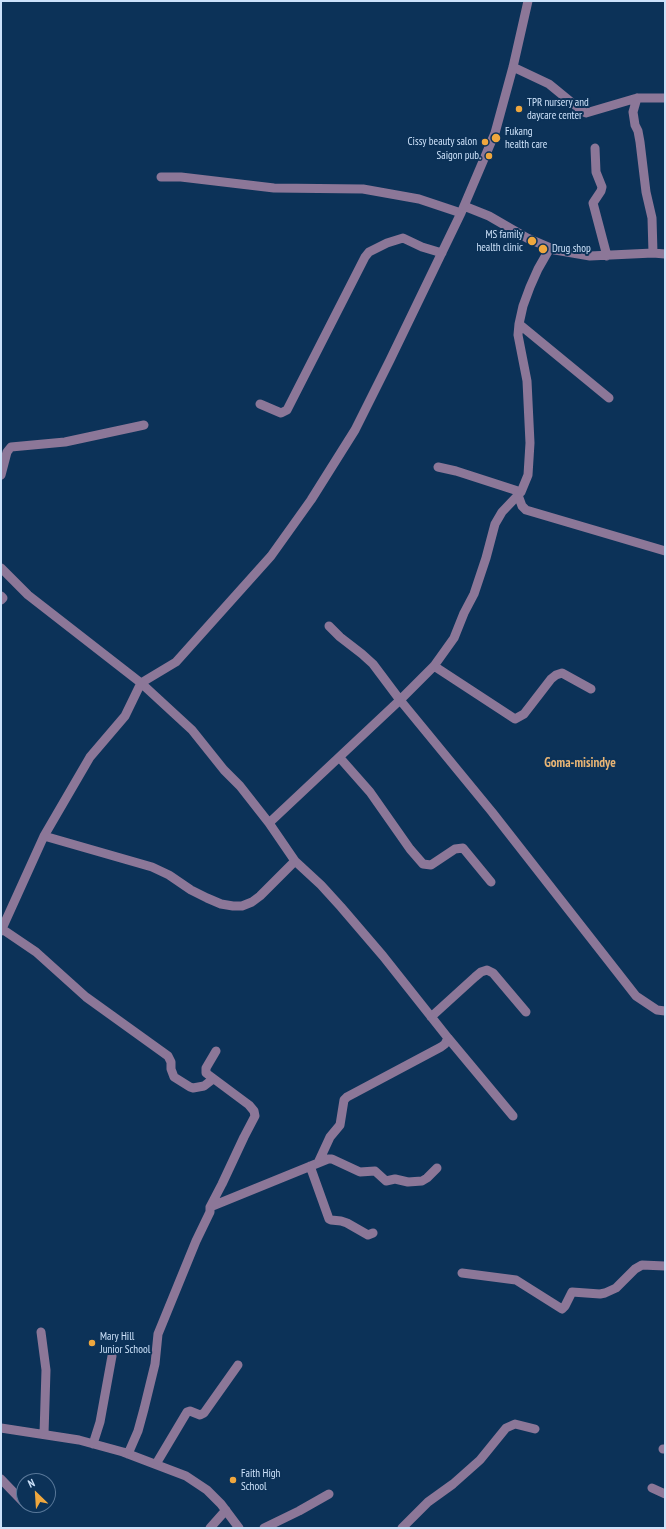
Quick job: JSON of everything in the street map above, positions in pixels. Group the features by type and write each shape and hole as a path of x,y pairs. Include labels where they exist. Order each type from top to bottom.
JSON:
{"street":[{"path":"213,1079 204,1086 193,1088 174,1077 171,1069 171,1062 168,1056 86,997 36,952 2,930 44,836 90,757 125,716 140,683 176,662 271,556 300,517 355,430 442,253 495,133 513,67 528,1"},
{"path":"513,67 549,84 586,113 637,98 665,98"},
{"path":"637,98 633,112 634,125 638,131 646,192 652,218 653,253"},
{"path":"595,148 596,172 602,187 593,203 607,256"},
{"path":"161,177 181,177 274,188 363,188 419,199 489,216 527,238 550,248 590,256 653,253 665,254"},
{"path":"260,404 281,413 287,410 365,257 369,252 386,243 403,238 422,247 442,253"},
{"path":"269,823 340,758 434,666 454,638 464,613 474,594 495,524 502,512 520,494 528,475 530,443 527,381 518,335 519,324 523,306 530,287 550,248"},
{"path":"519,324 609,398"},
{"path":"1,475 7,452 12,447 65,442 144,425"},
{"path":"438,467 456,471 520,494"},
{"path":"520,494 522,506 526,510 665,551"},
{"path":"1,568 51,615 140,683 192,730 224,770 240,786 269,823 295,861 321,885 383,956 448,1038 513,1116"},
{"path":"1,596 3,598 1,600"},
{"path":"329,626 373,664 400,700 492,812 636,996 657,1010 665,1011"},
{"path":"434,666 516,719 524,714 551,679 556,675 562,673 591,689"},
{"path":"340,758 370,792 410,849 423,864 431,865 456,849 463,848 491,882"},
{"path":"44,836 152,868 169,875 191,890 207,898 221,904 233,906 242,906 252,902 274,883 295,861"},
{"path":"431,1017 475,977 481,972 487,970 493,973 526,1012"},
{"path":"373,1233 368,1235 347,1223 329,1219 314,1165 330,1137 340,1125 344,1100 347,1097 441,1047 445,1044 448,1038"},
{"path":"128,1454 138,1431 144,1409 155,1364 158,1334 196,1241 210,1212 210,1207 255,1116 255,1113 249,1105 206,1073 206,1068 216,1051"},
{"path":"210,1207 326,1160 332,1159 360,1172 375,1171 386,1181 395,1179 408,1182 422,1181 437,1168"},
{"path":"462,1273 516,1280 562,1309 572,1292 605,1293 616,1288 635,1269 642,1265 665,1266"},
{"path":"41,1332 46,1370 44,1434"},
{"path":"93,1444 100,1422 112,1356"},
{"path":"156,1464 187,1412 190,1411 200,1415 204,1414 238,1364"},
{"path":"402,1528 428,1502 453,1484 480,1460 506,1428 515,1424 535,1429"},
{"path":"1,1428 79,1440 128,1454 186,1476 207,1490 226,1510 239,1528"},
{"path":"1,1479 16,1495"},
{"path":"652,1488 665,1494"},
{"path":"264,1528 329,1494"},
{"path":"210,1528 226,1510"}],"place":[{"name":"TPR nursery and daycare center","path":"519,109"},
{"name":"Fukang health care","path":"496,138"},
{"name":"Cissy beauty salon","path":"485,142"},
{"name":"Saigon pub.","path":"489,156"},
{"name":"MS family health clinic","path":"532,241"},
{"name":"Drug shop","path":"543,249"},
{"name":"Mary Hill Junior School","path":"92,1343"},
{"name":"Faith High School","path":"233,1480"}],"district":[{"name":"Goma-misindye","path":"580,763"}]}
